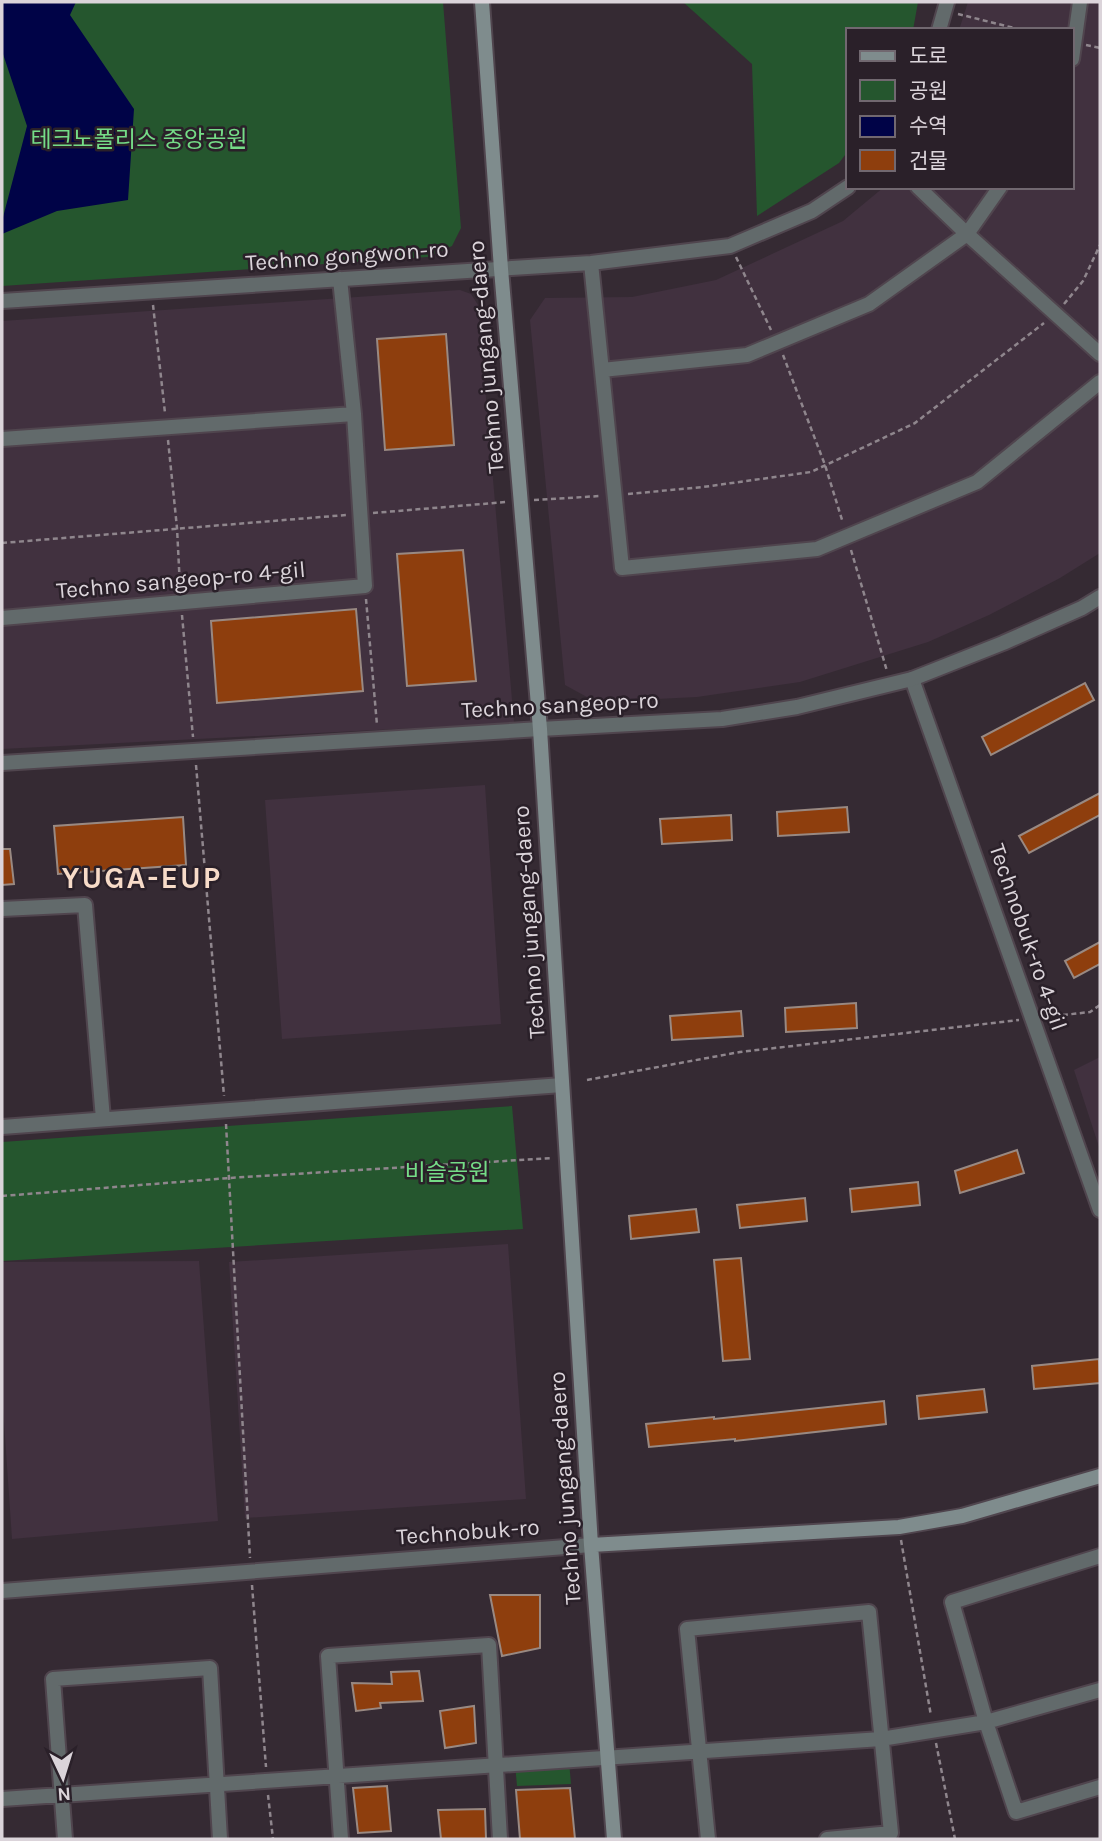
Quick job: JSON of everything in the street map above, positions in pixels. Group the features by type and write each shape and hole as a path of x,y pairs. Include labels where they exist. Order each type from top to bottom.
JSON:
{"main road":[{"name":"Techno jungang-daero","path":"482,2 501,269 540,729 591,1545 614,1839"},
{"name":"Technobuk-ro","path":"591,1545 899,1527 962,1516 1100,1476"}],"street":[{"path":"1074,45 1080,2"},
{"path":"940,28 946,6"},
{"name":"Techno gongwon-ro","path":"2,301 591,263 730,246 811,211 846,188"},
{"path":"921,189 1100,354"},
{"path":"602,370 747,355 869,304 967,233 999,189"},
{"path":"591,263 622,568 817,550 977,482 1100,382"},
{"path":"340,279 354,414 365,586"},
{"path":"2,439 354,414"},
{"name":"Techno sangeop-ro 4-gil","path":"2,618 365,586"},
{"name":"Techno sangeop-ro","path":"2,762 722,719 797,707 912,679 1003,643 1082,608 1100,597"},
{"name":"Technobuk-ro 4-gil","path":"912,679 1100,1210"},
{"path":"2,909 85,905 103,1119"},
{"path":"2,1127 562,1085"},
{"name":"Technobuk-ro","path":"2,1591 591,1545"},
{"path":"1100,1556 952,1602 986,1722 1016,1812 1100,1787"},
{"path":"708,1839 687,1629 869,1612 891,1833 827,1839"},
{"path":"341,1839 328,1656 489,1645 500,1839"},
{"path":"65,1839 52,1679 210,1668 220,1839"},
{"path":"2,1799 881,1739 986,1722 1100,1690"}],"path":[{"path":"946,6 1016,28"},
{"path":"370,513 703,487 810,472 915,423 1056,314 1083,281 1100,245"},
{"path":"730,246 778,342 825,465 891,684"},
{"path":"152,291 177,528 181,603 225,1110 251,1572 273,1839"},
{"path":"2,542 356,514"},
{"path":"365,586 378,739"},
{"path":"1036,1018 1090,1012 1100,1005"},
{"path":"587,1080 740,1052 1023,1019"},
{"path":"2,1196 229,1178 567,1157"},
{"path":"899,1527 933,1730 956,1839"}],"shaded area":[{"path":"968,2 1100,2 1100,553 1060,578 989,615 928,642 800,682 697,697 596,702 565,685 530,320 545,298 632,297 716,280 843,221 882,189 1074,189 1074,28 960,28"},
{"path":"460,290 471,294 478,305 514,723 2,749 2,321"},
{"path":"485,785 501,1024 282,1039 265,800"},
{"path":"1100,1057 1100,1150 1074,1070"},
{"path":"508,1244 526,1499 245,1518 229,1262"},
{"path":"199,1261 218,1521 12,1539 2,1393 2,1262"}],"green space":[{"name":"테크노폴리스 중앙공원","path":"2,2 443,2 461,228 452,246 428,257 2,286"},
{"path":"683,2 918,2 913,28 846,28 846,154 839,163 757,216 752,64"},
{"name":"비슬공원","path":"512,1106 523,1229 2,1261 2,1142"},
{"path":"569,1761 571,1784 517,1786 515,1764"}],"water":[{"path":"2,2 76,2 70,15 134,109 128,200 57,211 2,234 2,221 27,126 2,51"}],"building":[{"path":"446,334 454,445 385,450 377,339"},
{"path":"463,550 476,681 407,686 397,554"},
{"path":"356,609 363,691 217,703 211,621"},
{"path":"1085,683 1094,700 991,755 982,737"},
{"path":"1100,793 1100,815 1029,853 1019,836"},
{"path":"847,807 849,832 778,836 777,812"},
{"path":"731,815 732,840 662,844 660,819"},
{"path":"183,817 186,865 58,874 54,826"},
{"path":"2,849 10,849 14,884 2,885"},
{"path":"1100,942 1100,964 1074,978 1065,961"},
{"path":"856,1003 857,1028 786,1032 785,1008"},
{"path":"741,1011 743,1036 672,1040 670,1016"},
{"path":"1017,1150 1024,1173 960,1193 955,1171"},
{"path":"918,1182 920,1205 852,1212 850,1189"},
{"path":"805,1198 807,1221 740,1228 737,1205"},
{"path":"696,1209 699,1232 631,1239 629,1216"},
{"path":"741,1258 750,1359 723,1361 714,1260"},
{"path":"1099,1359 1100,1383 1034,1389 1032,1366"},
{"path":"984,1389 987,1412 919,1419 917,1396"},
{"path":"884,1401 886,1424 735,1441 649,1447 646,1424"},
{"path":"490,1595 540,1595 540,1648 502,1656"},
{"path":"419,1671 423,1701 380,1703 381,1708 356,1711 352,1683 392,1684 391,1672"},
{"path":"474,1706 476,1743 445,1748 440,1711"},
{"path":"387,1786 391,1831 358,1833 353,1788"},
{"path":"570,1788 575,1839 520,1839 516,1790"},
{"path":"485,1809 486,1839 441,1839 438,1810"}],"district":[{"name":"YUGA-EUP","path":"142,878"}]}
